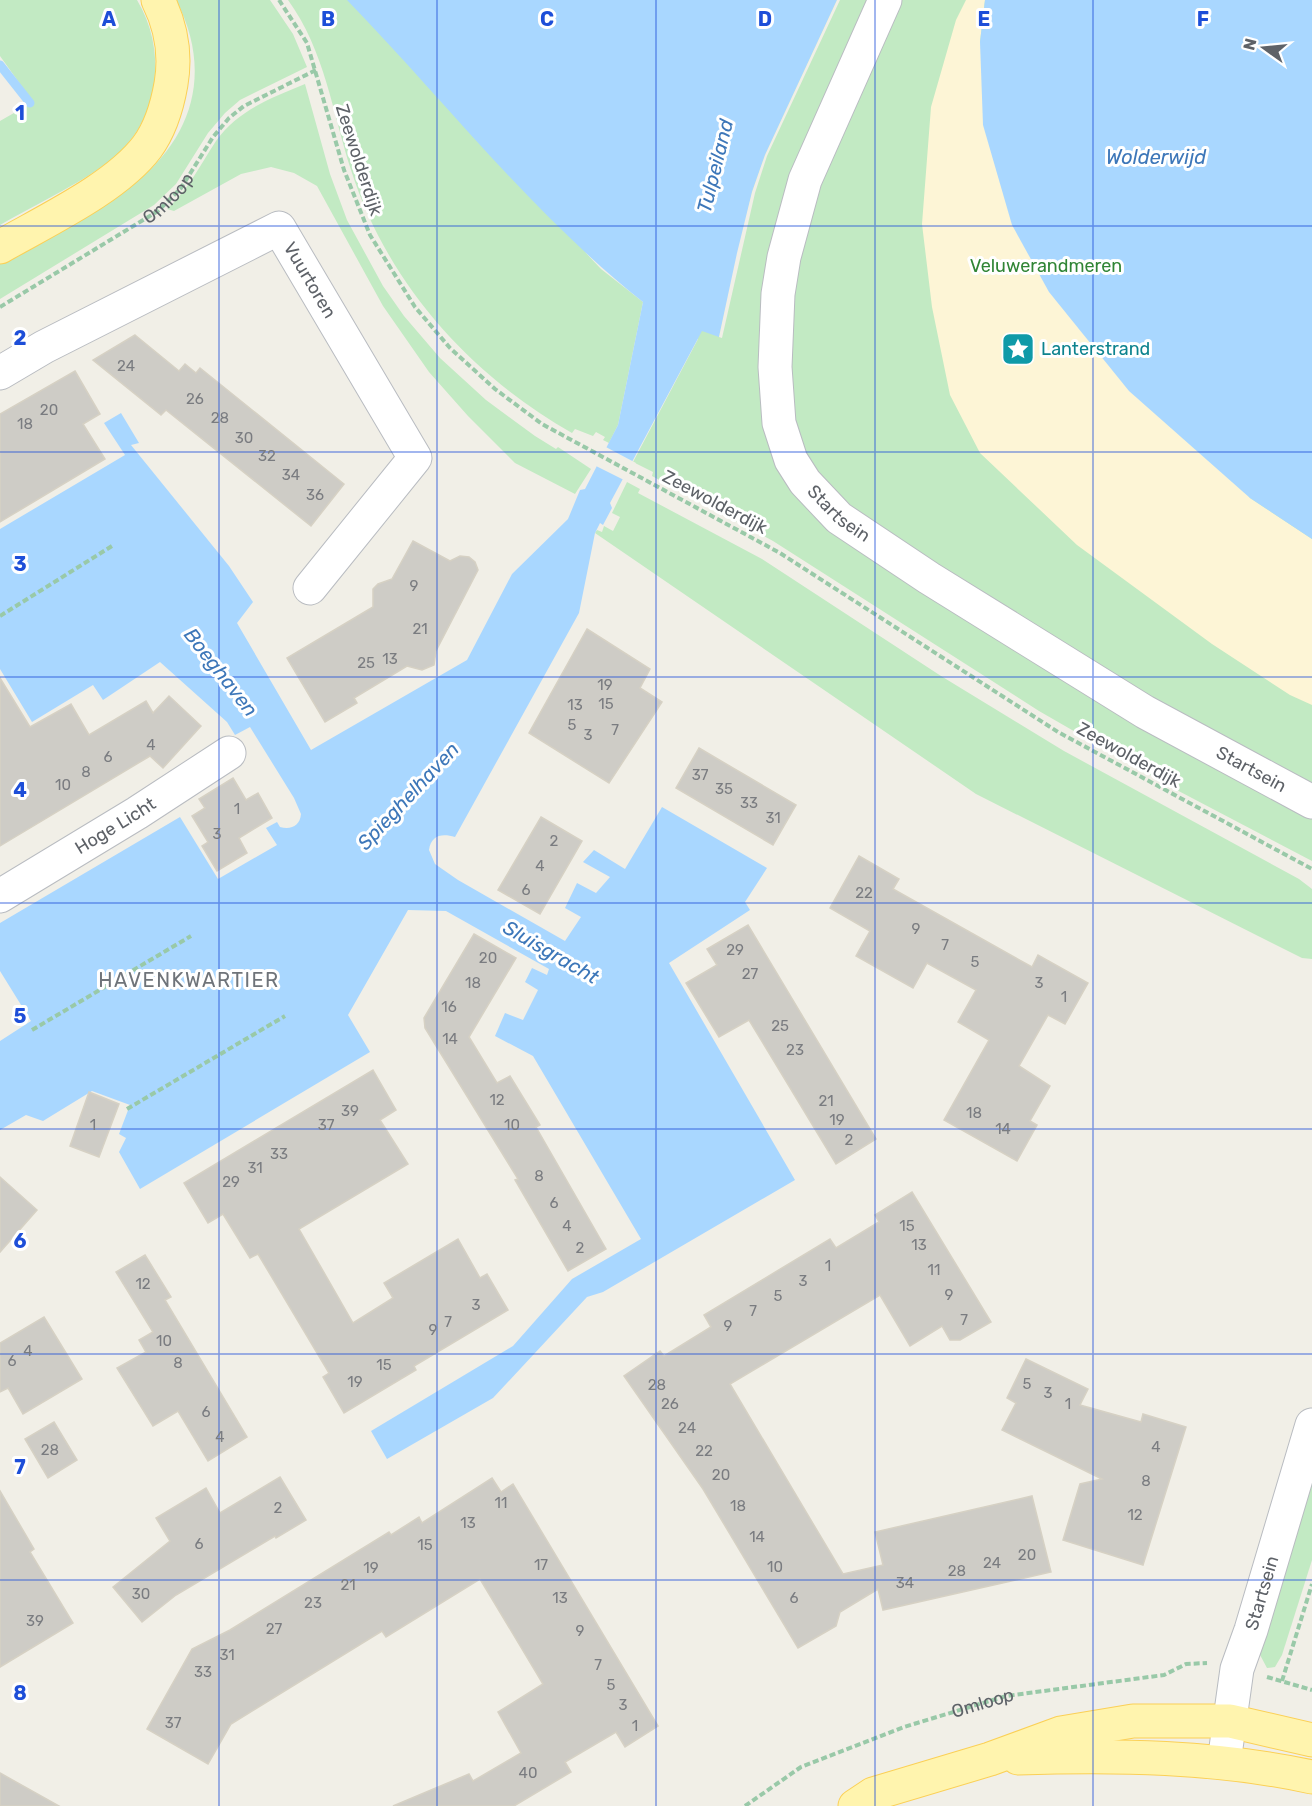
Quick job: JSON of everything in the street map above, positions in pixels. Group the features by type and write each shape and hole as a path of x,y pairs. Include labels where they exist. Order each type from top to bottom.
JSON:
{"main road":[{"path":"0,247 96,190 122,172 147,147 167,110 174,66 169,28 158,0"},
{"path":"855,1806 873,1794 990,1759 1061,1733 1133,1721 1230,1721 1312,1740"},
{"path":"990,1759 1139,1756 1224,1762 1312,1778"}],"street":[{"name":"Startsein","path":"885,0 805,180 784,257 778,294 775,367 779,423 791,460 805,482 839,518 929,578 1145,712 1312,802"},
{"name":"Vuurtoren","path":"0,373 44,347 279,228 416,458 310,588"},
{"name":"Hoge Licht","path":"0,896 137,813 229,753"},
{"name":"Startsein","path":"1224,1762 1237,1669 1312,1425"}],"path":[{"name":"Zeewolderdijk","path":"279,0 307,43 344,170 357,205 379,250 415,307 450,348 495,389 542,424 780,553 1058,732 1312,869"},
{"name":"Omloop","path":"0,307 158,211 181,189 213,137 230,118 244,106 316,70"},
{"path":"0,616 112,546"},
{"path":"32,1030 191,936"},
{"path":"127,1109 285,1016"},
{"path":"1282,1681 1312,1584"},
{"name":"Omloop","path":"745,1806 801,1767 904,1726 1006,1696 1164,1675 1186,1664 1206,1663 1237,1669 1312,1690"}],"green space":[{"path":"0,0 137,0 152,39 155,80 144,119 133,137 119,153 78,182 0,225 0,121 33,102 0,56"},
{"path":"176,0 270,0 293,34 307,67 240,100 225,113 208,133 176,184 154,205 0,299 0,263 135,183 172,144 184,122 192,99 195,76 193,51 187,26"},
{"name":"Veluwerandmeren","path":"288,0 1312,0 1312,788 1158,705 777,462 1312,815 1312,861 1171,787 1039,711 773,541 652,476 653,472 633,462 698,339 585,252 601,269 643,302 618,425 609,443 603,440 605,437 596,432 593,436 575,429 572,433 535,410 500,383 467,354 437,322 410,288 386,251 351,170 326,82 311,40"},
{"path":"305,84 330,174 347,220 383,286 404,316 440,358 486,400 535,436 556,449 558,447 591,469 575,494 515,463 468,416 429,372 383,306 317,186 294,173 271,167 241,174 174,211 167,209 188,185 216,141 234,121 256,106"},
{"path":"627,482 640,489 638,493 762,559 941,676 1064,751 1299,879 1312,889 1312,959 1302,958 976,794 595,533 597,530 602,532 604,526 613,531 620,517 612,513"},
{"path":"1312,1480 1312,1560 1282,1655 1275,1667 1267,1668 1259,1653"}],"sand":[{"name":"Lanterstrand","path":"966,0 985,0 980,42 1250,498 1312,539 1312,705 1290,695 1212,644 1077,545 980,453 950,395 932,307 922,224 931,107 956,20"}],"water":[{"path":"347,0 837,0 765,155 752,192 719,337 702,331 610,503 612,508 603,525 600,523 595,533 579,613 455,837 438,836 432,841 429,850 435,864 458,880 565,941 581,917 565,908 577,883 596,893 610,877 583,862 594,850 625,869 662,807 767,868 745,902 750,910 669,963 795,1180 603,1292 587,1297 493,1398 387,1459 371,1431 513,1346 572,1279 641,1239 533,1056 495,1036 505,1013 523,1020 538,990 525,982 532,968 547,975 549,969 446,911 408,910 348,1015 370,1052 140,1189 119,1152 126,1138 119,1134 130,1105 92,1091 43,1121 26,1115 0,1130 0,1041 31,1021 0,971 0,923 180,817 218,879 277,845 266,828 277,822 280,827 291,827 299,822 301,814 294,798 250,727 235,735 227,722 160,662 103,700 93,685 32,722 0,669 0,529 125,455 104,423 121,413 139,443 131,445 229,566 253,602 237,623 311,750 467,660 512,574 568,519 580,490 585,489 618,425 643,302 603,268 527,195"},
{"name":"Wolderwijd","path":"985,0 1312,0 1312,539 1250,498 1129,391 1049,292 1012,225 983,125 980,42"}],"pier":[{"path":"837,0 840,0 767,156 755,193 722,338 719,337 752,192 765,155"},
{"path":"604,446 636,463 626,481 594,465"}],"building":[{"path":"135,335 179,371 185,364 196,373 200,368 344,484 311,526 166,410 161,415 93,360"},
{"path":"75,371 100,414 83,424 105,459 0,522 0,414"},
{"path":"413,541 450,561 460,556 469,557 475,562 478,570 436,651 434,665 422,670 407,666 354,698 357,703 325,722 287,658 373,607 373,589 378,584 392,579"},
{"path":"587,629 650,669 640,688 662,702 609,783 529,733"},
{"path":"0,678 30,727 71,704 89,735 146,701 153,713 169,696 201,726 163,768 150,756 0,846"},
{"path":"699,748 796,805 773,845 676,788"},
{"path":"233,778 246,800 258,793 272,818 239,838 247,853 217,871 202,846 208,842 192,816 205,808 199,799"},
{"path":"541,817 582,841 540,914 498,890"},
{"path":"859,856 899,879 893,889 1032,967 1038,955 1088,983 1065,1024 1048,1015 1019,1066 1050,1086 1030,1121 1037,1125 1017,1161 944,1120 989,1040 958,1022 976,990 927,963 913,988 856,956 870,931 830,908"},
{"path":"748,925 876,1139 836,1164 749,1020 719,1037 686,983 717,965 707,949"},
{"path":"474,934 516,958 469,1037 497,1083 510,1076 540,1125 536,1127 606,1249 568,1271 515,1180 518,1179 425,1028 424,1018"},
{"path":"373,1070 396,1110 380,1120 408,1164 299,1229 353,1323 393,1298 384,1283 458,1239 480,1278 487,1274 508,1310 414,1366 416,1370 344,1413 323,1377 329,1373 258,1254 250,1258 223,1214 208,1223 184,1183"},
{"path":"89,1092 119,1104 99,1157 70,1146"},
{"path":"0,1177 37,1210 0,1252"},
{"path":"912,1192 991,1322 960,1340 950,1340 942,1326 910,1346 880,1295 730,1384 843,1574 883,1565 875,1532 1032,1496 1051,1572 883,1610 878,1589 840,1612 836,1626 798,1648 703,1489 624,1376 660,1351 664,1356 711,1327 704,1315 830,1239 836,1248 879,1222 875,1215"},
{"path":"145,1255 171,1297 165,1300 247,1437 208,1461 178,1411 153,1426 117,1368 146,1352 139,1340 153,1332 116,1272"},
{"path":"44,1317 82,1379 23,1414 8,1388 0,1392 0,1343"},
{"path":"1026,1359 1088,1389 1080,1405 1141,1422 1143,1414 1186,1427 1143,1565 1063,1540 1080,1484 1102,1479 1002,1430 1016,1403 1007,1398"},
{"path":"54,1422 77,1460 48,1478 25,1439"},
{"path":"280,1477 306,1520 176,1595 142,1622 113,1587 170,1541 156,1518 206,1488 220,1513"},
{"path":"492,1478 501,1492 513,1484 658,1726 625,1747 616,1732 565,1762 571,1772 514,1806 393,1806 469,1774 473,1781 521,1753 498,1712 543,1684 480,1579 386,1637 382,1631 231,1724 208,1764 147,1729 192,1649 230,1630 389,1532 391,1535 419,1517 422,1523"},
{"path":"0,1491 34,1549 30,1552 73,1623 0,1667"},
{"path":"0,1773 59,1806 0,1806"}],"waterway":[{"path":"0,65 30,103"}],"place":[{"name":"Lanterstrand","path":"1018,349"}],"district":[{"name":"HAVENKWARTIER","path":"189,980"}],"water label":[{"name":"Tulpeiland","path":"715,166"},
{"name":"Boeghaven","path":"221,672"},
{"name":"Spieghelhaven","path":"408,796"},
{"name":"Sluisgracht","path":"551,952"}]}
